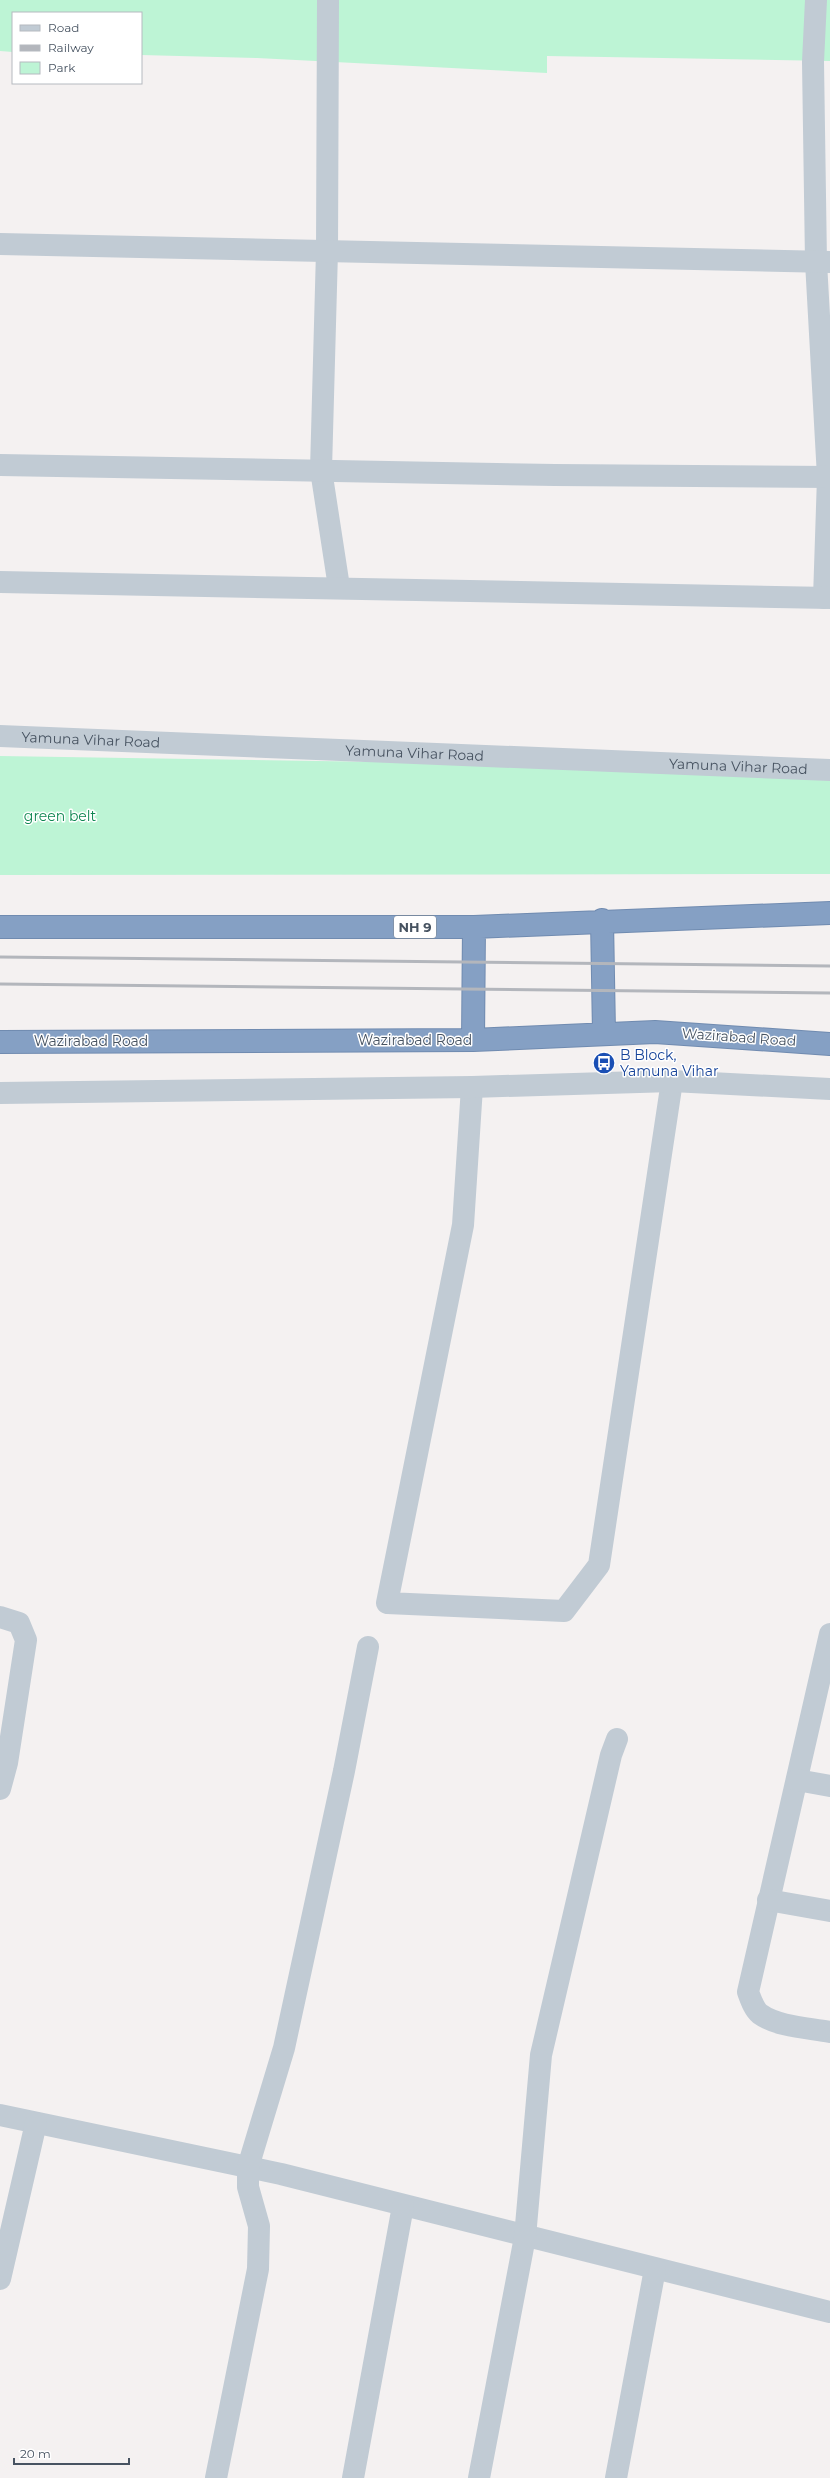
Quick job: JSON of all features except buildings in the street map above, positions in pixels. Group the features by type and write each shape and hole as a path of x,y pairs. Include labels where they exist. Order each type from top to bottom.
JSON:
{"highway":[{"name":"NH 9","path":"0,927 474,927 602,920 830,913"},
{"path":"602,920 604,1033"},
{"path":"473,1040 474,927"},
{"name":"Wazirabad Road","path":"0,1042 473,1040 604,1033 680,1033 830,1044"}],"street":[{"path":"328,0 327,251 322,470 339,587"},
{"path":"0,582 339,587 827,598 829,477 823,262 822,62 816,0"},
{"path":"0,244 823,262"},
{"path":"0,464 829,477"},
{"name":"Yamuna Vihar Road","path":"0,736 830,770"},
{"path":"472,1087 463,1225 387,1603 564,1611 599,1565 672,1081"},
{"path":"0,1092 472,1087 672,1081 830,1089"},
{"path":"0,1617 19,1623 26,1640 7,1763 0,1789"},
{"path":"829,1643 750,1976 748,1992 753,2004 760,2014 777,2021 830,2032"},
{"path":"216,2478 258,2269 259,2226 248,2187 248,2168 284,2048 344,1771 368,1647"},
{"path":"479,2478 525,2237 541,2055 611,1755 618,1739"},
{"path":"797,1780 830,1786"},
{"path":"768,1900 830,1911"},
{"path":"0,2115 248,2168 830,2312"},
{"path":"0,2279 36,2123"},
{"path":"353,2478 403,2206"},
{"path":"616,2478 655,2269"}],"green space":[{"path":"0,0 830,0 830,61 547,56 547,73 257,58 142,55 142,12 12,12 12,52 0,51"},
{"name":"green belt","path":"0,756 830,769 830,874 0,875"}],"railway":[{"path":"0,957 830,966"},
{"path":"0,984 830,993"}],"place":[{"name":"B Block, Yamuna Vihar","path":"604,1063"}]}
